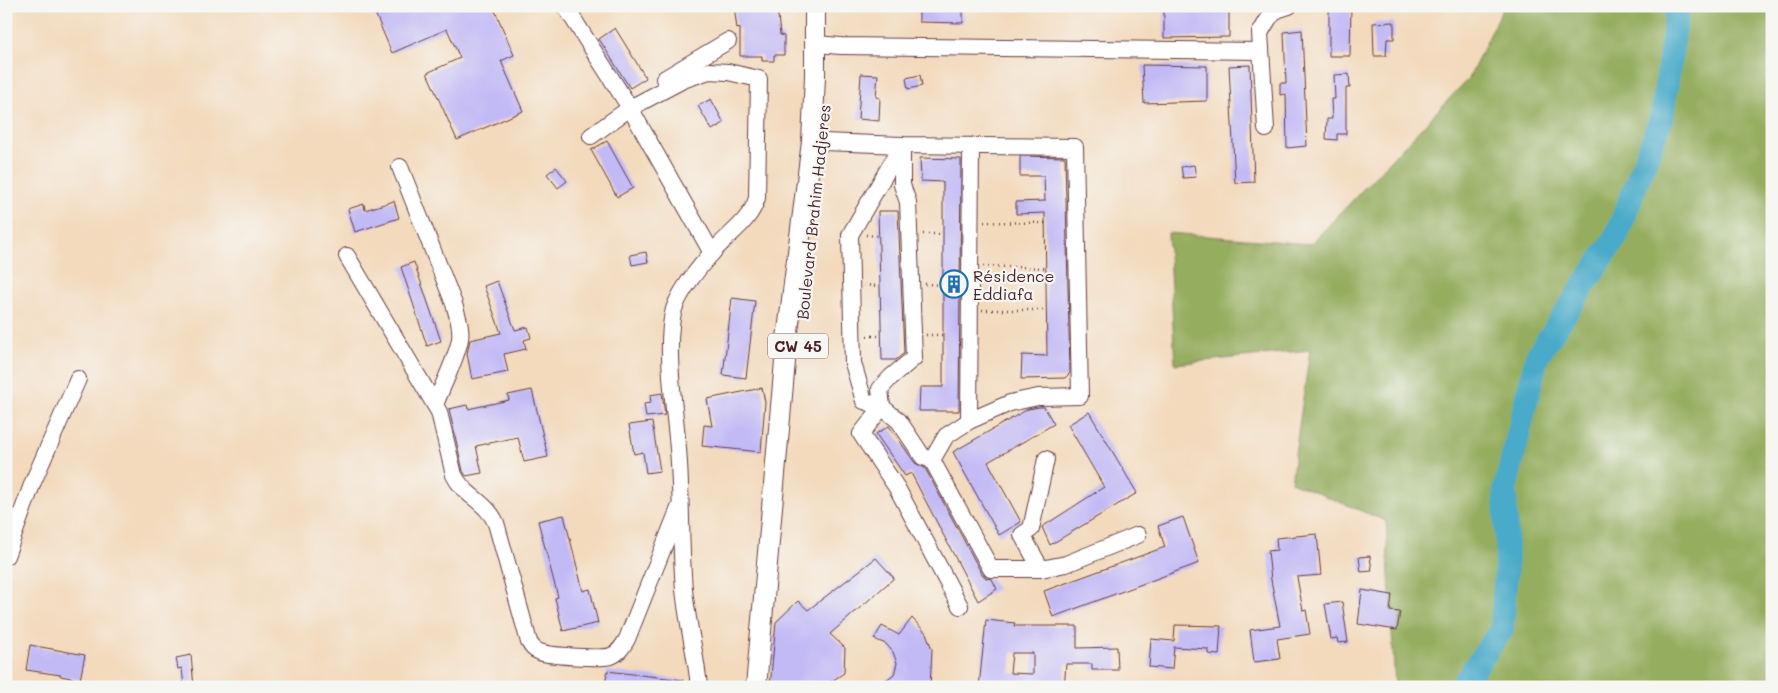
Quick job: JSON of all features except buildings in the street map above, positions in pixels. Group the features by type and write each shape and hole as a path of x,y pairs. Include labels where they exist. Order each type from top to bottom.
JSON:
{"main road":[{"path":"756,687 786,339 812,142 816,76 821,44 815,6"},
{"name":"Boulevard Brahim Hadjeres","path":"769,687 799,343 823,142 821,44 827,6"}],"street":[{"path":"566,6 628,105 712,253"},
{"path":"1266,129 1260,33 1269,18 1277,10 1289,6"},
{"path":"590,136 628,105 728,41"},
{"path":"821,44 1260,50"},
{"path":"628,105 683,80 709,71 728,72 760,79 757,198 754,208 748,217 712,253 682,292 675,309 670,333 680,473 684,590 698,668 699,687"},
{"path":"823,142 902,146 1074,147 1080,396 1038,397 1010,403 969,421 946,436 932,460"},
{"path":"902,146 902,185 908,202 914,358 891,377 880,390 882,407 861,434 897,488 960,606"},
{"path":"902,146 850,235 854,363 864,401 882,407 899,421 923,457 932,460 991,569 1041,569 1066,564 1138,535"},
{"path":"969,421 971,146"},
{"path":"400,167 454,304 460,327 460,338 456,351 435,405"},
{"path":"347,256 441,417 454,475 458,483 463,490 492,513 529,642 533,648 541,653 596,658 610,656 619,651 627,639 681,501"},
{"path":"6,556 34,482 78,379"},
{"path":"1041,569 1022,535 1031,529 1046,459"}],"path":[{"path":"970,222 1045,223"},
{"path":"909,234 942,234"},
{"path":"970,265 1046,268"},
{"path":"911,283 943,285"},
{"path":"970,310 1046,310"}],"green space":[{"path":"1504,6 1772,6 1772,687 1395,687 1386,521 1291,482 1310,350 1175,364 1168,233 1311,244 1469,78"}],"waterway":[{"path":"1461,687 1502,629 1507,555 1505,490 1537,356 1616,237 1662,116 1678,6"}],"place":[{"name":"Résidence Eddiafa","path":"954,284"}]}
